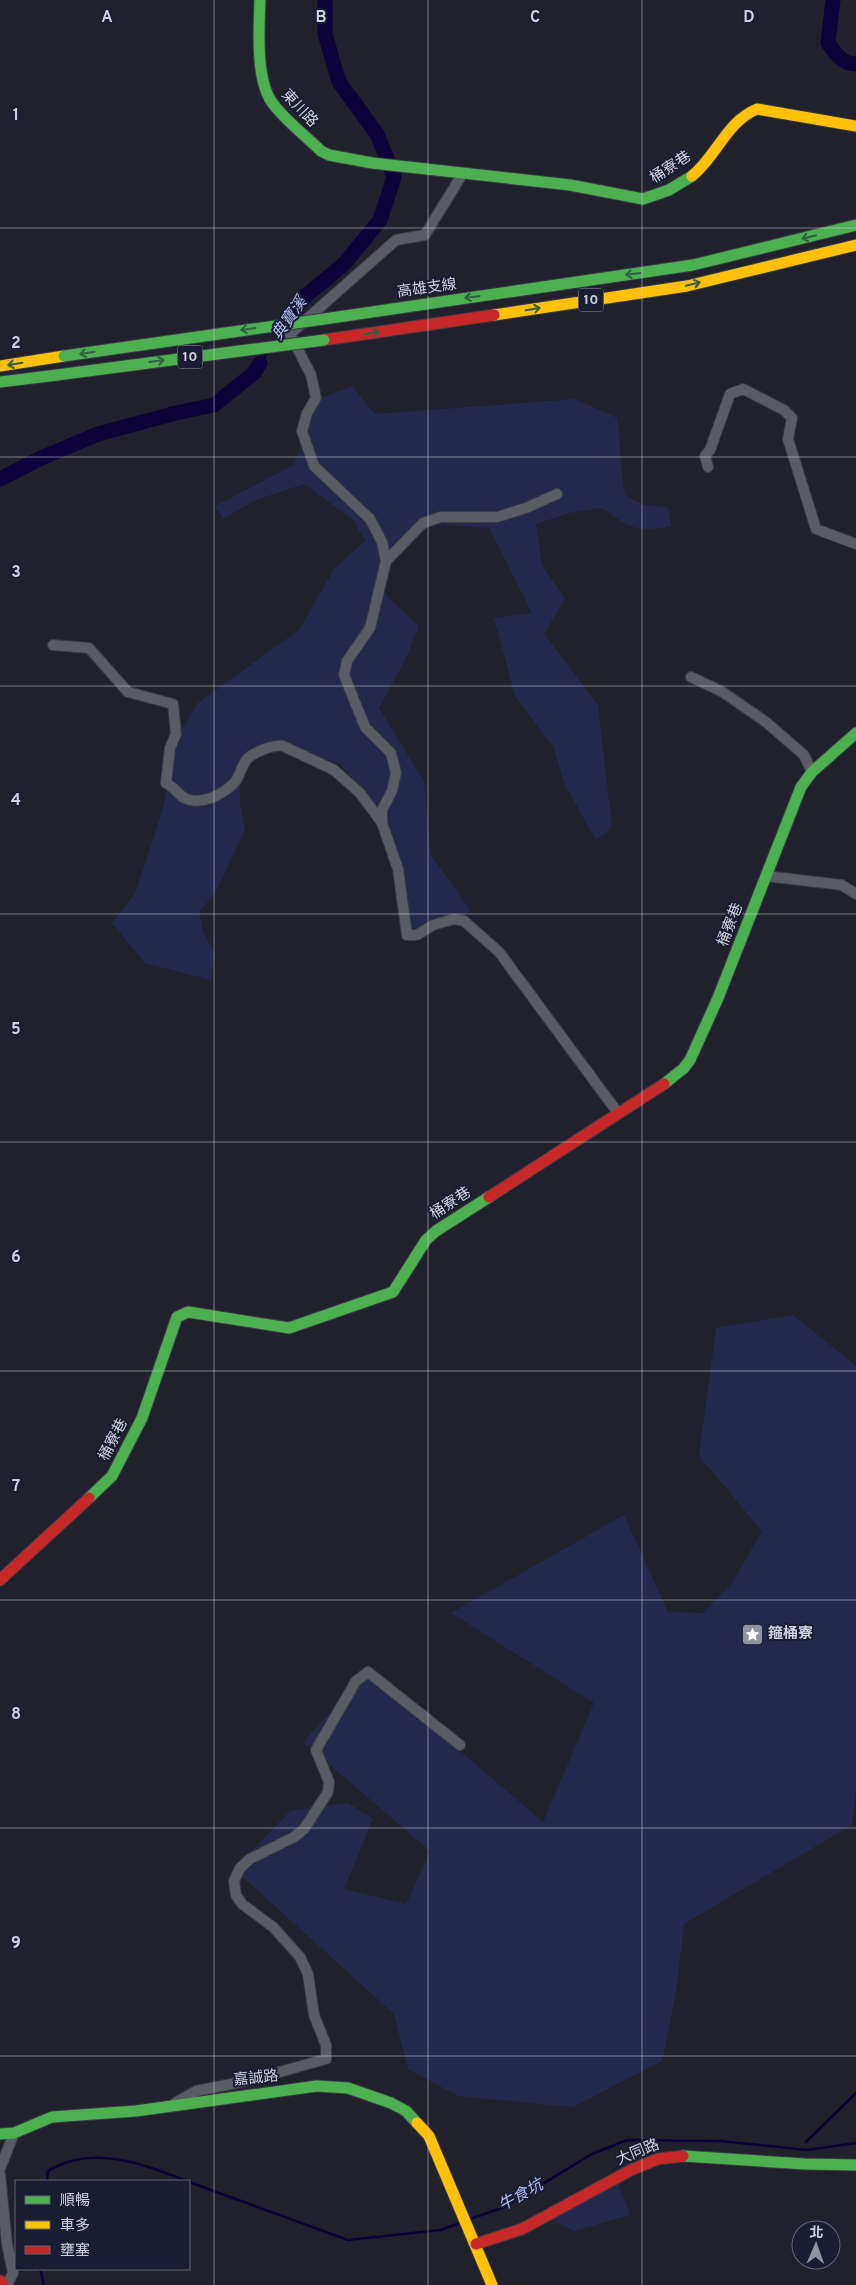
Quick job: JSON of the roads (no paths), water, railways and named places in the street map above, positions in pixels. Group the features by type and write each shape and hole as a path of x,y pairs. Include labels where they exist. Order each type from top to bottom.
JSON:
{"main road":[{"name":"東川路","path":"260,0 258,46 261,74 266,93 273,105 310,143 329,155 417,169"},
{"name":"桶寮巷","path":"417,169 579,186 643,199 655,196 694,174 707,162 738,118 757,108 856,126"},
{"name":"高雄支線","path":"0,366 693,265 856,226"},
{"name":"10","path":"0,382 324,340 687,286 856,245"},
{"name":"桶寮巷","path":"0,1580 112,1476 142,1418 177,1317 188,1312 289,1328 393,1292 426,1240 436,1231 662,1085 683,1069 690,1060 718,998 801,787 812,772 856,733"},
{"name":"嘉誠路","path":"0,2134 14,2132 52,2117 136,2111 317,2086 348,2088 375,2097 406,2111 423,2128 434,2146 492,2285"},
{"name":"大同路","path":"474,2238 522,2229 631,2170 658,2158 690,2155 805,2164 856,2165"},
{"path":"0,2281 3,2285"}],"street":[{"path":"382,823 382,810 392,791 396,773 391,753 365,727 344,675 347,660 370,628 386,561 382,542 370,519 314,466 302,431 307,413 316,398 311,375 290,334 396,240 425,234 463,173"},
{"path":"708,467 705,456 710,450 730,394 742,389 784,410 792,418 788,439 816,529 856,544"},
{"path":"386,561 423,523 441,518 497,517 526,508 557,494"},
{"path":"53,646 89,648 128,692 173,704 176,734 170,748 166,783 173,786 184,798 204,801 235,783 247,759 274,745 283,746 334,770 360,793 382,823 398,869 407,935 417,935 433,925 454,919 464,921 499,952 618,1113"},
{"path":"691,677 721,691 766,722 804,754 812,772"},
{"path":"766,876 842,885 856,894"},
{"path":"171,2105 196,2091 251,2080 326,2059 326,2045 314,2015 308,1974 300,1957 273,1927 242,1904 236,1895 234,1881 240,1868 250,1859 294,1836 304,1828 328,1792 328,1782 316,1750 356,1681 368,1672 460,1745"},
{"path":"0,2169 14,2132"},
{"path":"0,2174 7,2244 13,2273 7,2285"}],"waterway":[{"name":"典寶溪","path":"297,306 302,299 344,264 380,220 394,177 377,134 339,82 325,34 325,0"},
{"name":"典寶溪","path":"833,0 828,43 843,60 856,64"},
{"name":"典寶溪","path":"291,316 297,306"},
{"name":"典寶溪","path":"260,363 266,354"},
{"name":"典寶溪","path":"0,479 41,458 98,434 214,405 254,373 260,363"},
{"path":"806,2142 856,2093"},
{"name":"牛食坑","path":"470,2219 505,2207 590,2155 627,2140 720,2141 807,2150 856,2143"},
{"name":"牛食坑","path":"47,2180 48,2171 65,2163 100,2158 136,2163 184,2180"},
{"name":"牛食坑","path":"190,2182 348,2240 440,2230 460,2223"},
{"name":"牛食坑","path":"40,2270 44,2285"}],"place":[{"name":"箍桶寮","path":"752,1634"}]}
